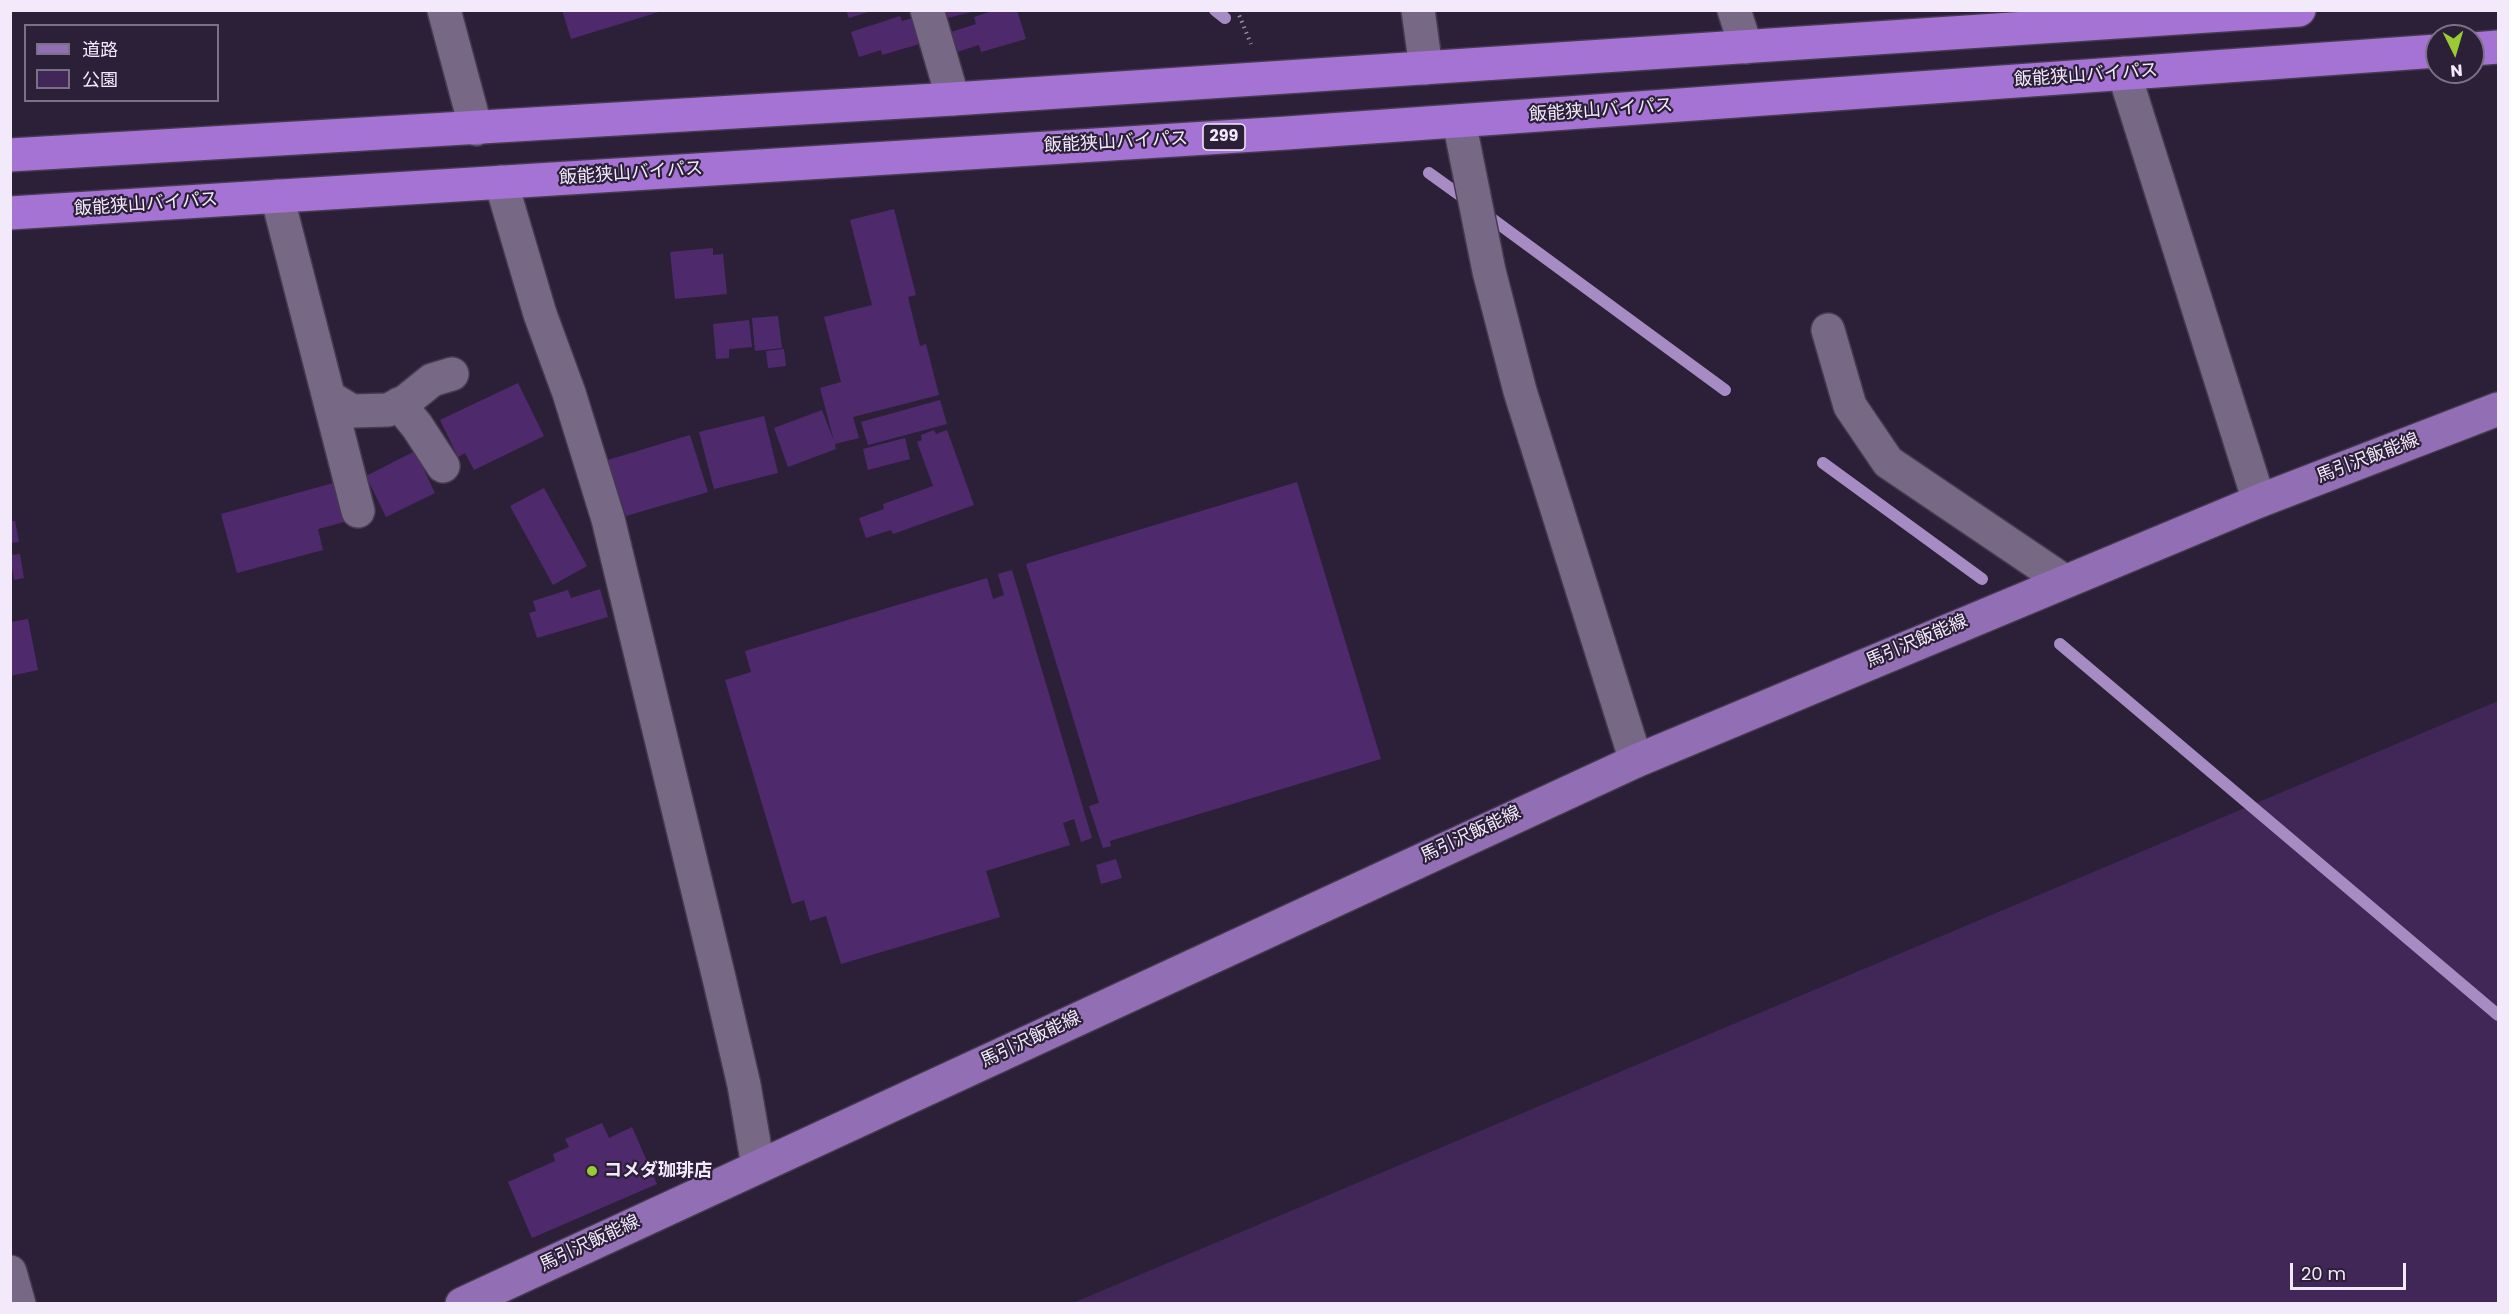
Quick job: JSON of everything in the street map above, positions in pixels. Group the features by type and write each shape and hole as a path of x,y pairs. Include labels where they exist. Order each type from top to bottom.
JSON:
{"highway":[{"path":"10,155 476,129 1746,47 2007,21 2299,10"},
{"name":"飯能狭山バイパス","path":"10,213 1459,121 2425,52"}],"main road":[{"name":"馬引沢飯能線","path":"462,1304 1636,760 2259,501 2499,409"}],"street":[{"path":"444,10 476,129"},
{"path":"927,10 953,99"},
{"path":"1419,10 1426,68"},
{"path":"1734,10 1746,47"},
{"path":"2124,74 2259,501"},
{"path":"1459,121 1489,271 1520,391 1636,760"},
{"path":"501,182 540,314 569,393 608,519 744,1085 758,1166"},
{"path":"277,196 358,511"},
{"path":"1828,330 1850,406 1888,462 2064,581"},
{"path":"329,397 352,411 388,410 432,381 452,374"},
{"path":"399,404 417,426 443,466"},
{"path":"10,1272 19,1304"}],"green space":[{"path":"2498,701 2498,1303 1073,1303"}],"building":[{"path":"562,10 662,10 662,11 571,39"},
{"path":"846,10 872,10 872,11 849,18"},
{"path":"942,10 976,10 976,11 943,19"},
{"path":"995,10 1017,10 1026,39 981,52 979,45 954,53 948,33 976,24 974,17"},
{"path":"900,16 902,21 915,17 923,43 882,55 881,50 859,57 851,32"},
{"path":"894,209 916,295 908,297 920,346 926,344 939,395 853,417 859,438 835,444 836,449 788,467 774,428 822,410 834,441 820,388 841,382 824,317 872,305 850,220"},
{"path":"713,248 713,255 723,254 727,294 675,299 670,252"},
{"path":"778,316 782,348 755,351 752,318"},
{"path":"749,320 752,347 729,349 729,358 716,359 713,324"},
{"path":"784,349 786,366 768,368 766,351"},
{"path":"518,383 544,436 474,470 465,453 458,457 440,420"},
{"path":"940,400 947,424 868,445 861,422"},
{"path":"764,416 778,473 714,489 699,432"},
{"path":"934,430 936,434 947,430 974,505 893,534 891,530 866,538 859,518 884,509 883,504 933,486 917,442 922,440 921,435"},
{"path":"690,435 708,492 626,516 608,460"},
{"path":"905,438 910,459 868,470 863,449"},
{"path":"415,451 435,493 386,517 366,476"},
{"path":"337,482 348,521 318,529 323,550 237,573 221,514"},
{"path":"1297,482 1381,759 1110,841 1111,846 1103,848 1089,806 1099,803 1026,564"},
{"path":"544,488 587,566 553,585 510,506"},
{"path":"10,521 15,521 19,542 10,543"},
{"path":"20,554 24,578 14,580 10,555"},
{"path":"1012,570 1092,838 1081,842 1074,819 1063,823 1070,845 986,871 1000,917 841,964 826,916 810,921 804,900 792,904 725,680 751,672 745,651 987,578 993,599 1004,595 998,574"},
{"path":"600,589 608,617 537,638 529,613 536,611 533,601 568,590 571,598"},
{"path":"28,619 38,670 10,676 10,622"},
{"path":"1116,859 1122,878 1101,884 1096,865"},
{"name":"コメダ珈琲店","path":"602,1123 609,1138 632,1127 657,1184 532,1238 508,1182 555,1161 553,1154 569,1147 565,1139"}],"waterway":[{"path":"1215,10 1225,18"},
{"path":"1429,173 1468,201"},
{"path":"1484,213 1725,390"},
{"path":"1823,463 1982,579"},
{"path":"2060,644 2498,1015"}],"place":[{"name":"コメダ珈琲店","path":"592,1171"}]}
